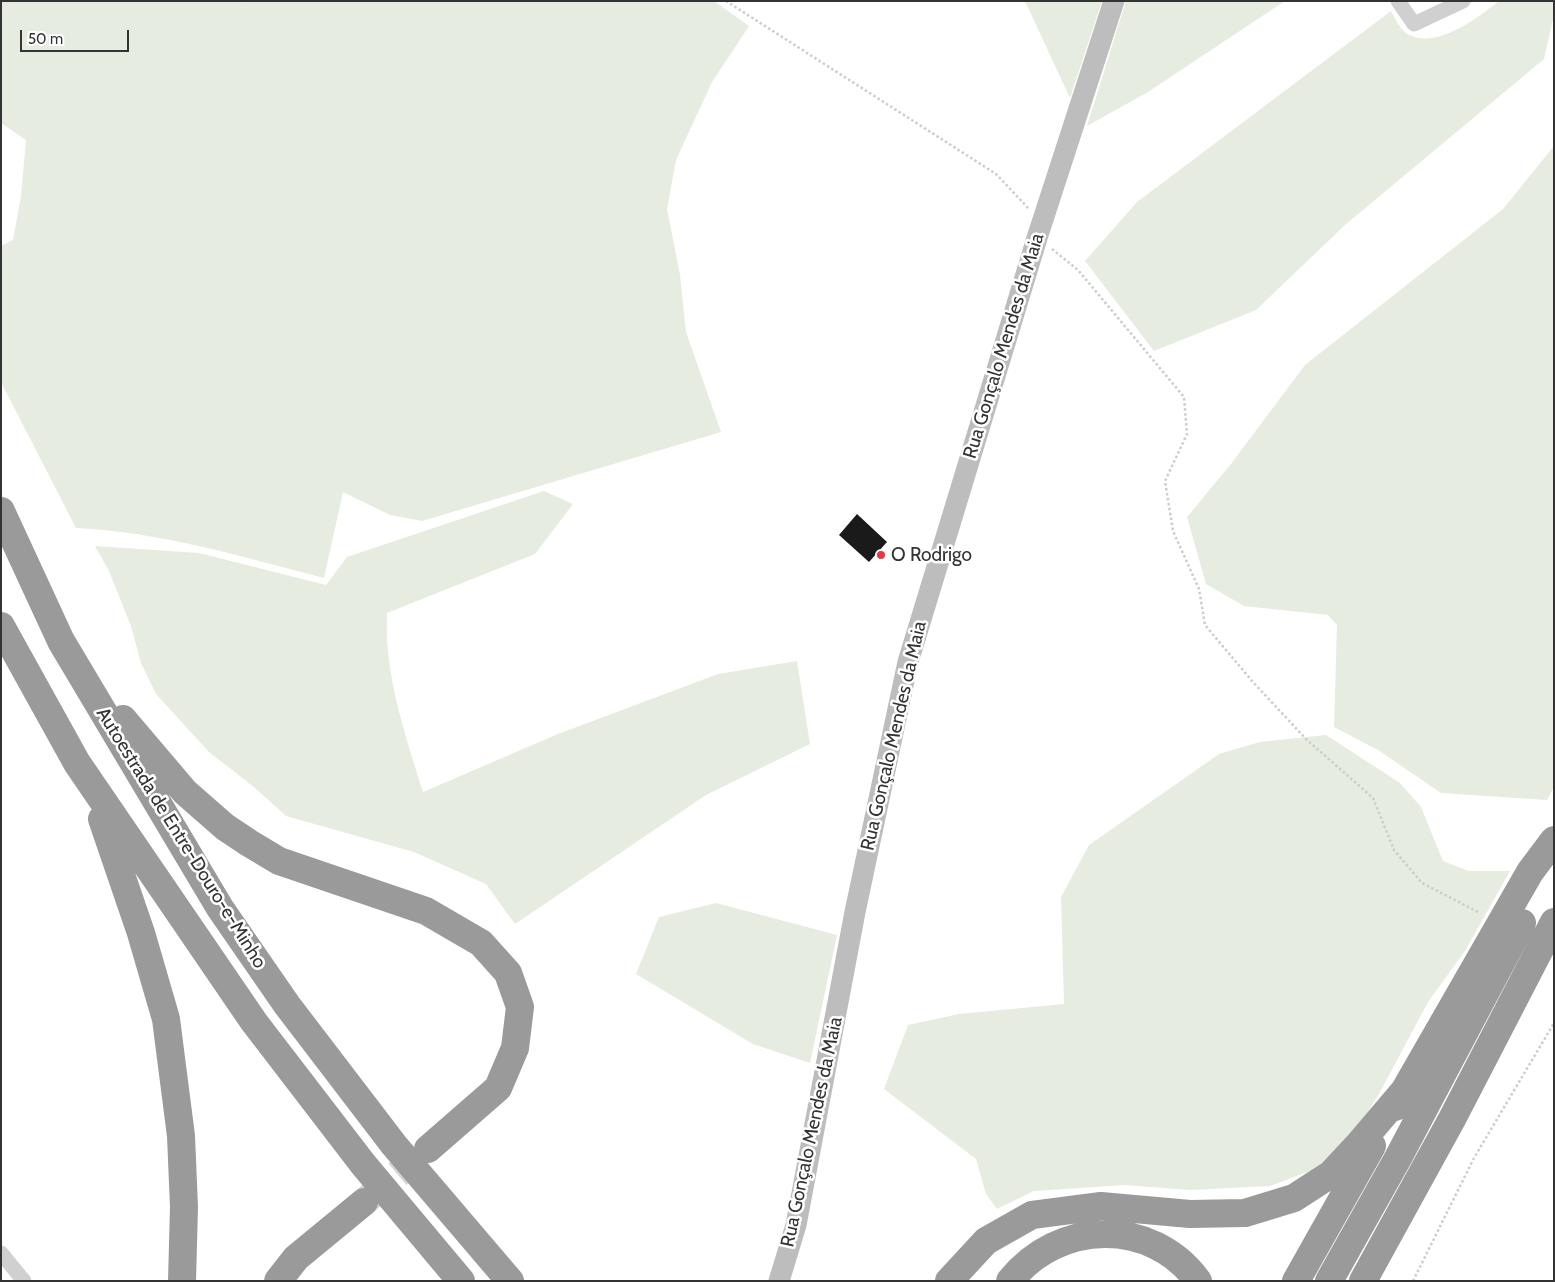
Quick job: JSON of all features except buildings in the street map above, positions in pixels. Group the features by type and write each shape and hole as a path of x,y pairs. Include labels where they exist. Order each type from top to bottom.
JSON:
{"highway":[{"name":"Autoestrada de Entre-Douro-e-Minho","path":"1,511 61,641 184,850 253,958 394,1145 510,1281"},
{"name":"Autoestrada de Entre-Douro-e-Minho","path":"1,626 77,763 221,974 309,1096 362,1164 461,1281"},
{"path":"61,641 170,775 185,792 225,827 280,861 426,911 481,943 508,972 520,1007 515,1048 498,1088 428,1149"},
{"path":"77,763 107,830 141,933 166,1019 181,1136 184,1207 182,1281"},
{"path":"1296,1281 1530,872 1554,840"},
{"path":"1330,1281 1429,1102 1554,858"},
{"path":"1363,1281 1452,1119 1554,922"},
{"path":"949,1281 986,1241 1032,1215 1101,1206 1190,1214 1245,1213 1294,1198 1331,1174 1404,1091"},
{"path":"278,1281 296,1258 364,1202"},
{"path":"1010,1281 1022,1266 1060,1241 1102,1233 1150,1242 1188,1267 1198,1281"}],"street":[{"name":"Rua Gonçalo Mendes da Maia","path":"779,1281 798,1216 855,912 908,662 1040,230 1114,1"},
{"path":"1398,1 1414,24 1463,1"},
{"path":"1,1253 24,1281"}],"path":[{"path":"726,1 996,174 1040,230 1078,270 1184,397 1187,434 1165,481 1173,531 1199,589 1205,625 1252,681 1306,738 1374,798 1394,850 1422,883 1480,913"},
{"path":"1413,1281 1474,1158 1554,1023"}],"shaded area":[{"path":"1,1 242,1 243,3 244,1 714,1 749,26 712,82 676,160 667,209 680,275 686,332 721,432 422,521 390,515 343,492 324,578 170,540 108,530 76,528 1,382 1,246 13,240 21,196 26,140 1,123"},
{"path":"1025,1 1102,1 1070,98"},
{"path":"1126,1 1285,1 1148,92 1087,126"},
{"path":"1499,1 1553,1 1554,15 1544,59 1345,225 1256,310 1154,351 1085,261 1137,202 1391,11 1406,33 1417,38 1429,38 1455,31"},
{"path":"1554,146 1554,787 1547,800 1441,793 1378,750 1334,727 1337,625 1328,615 1244,606 1206,584 1187,517 1231,464 1305,365 1503,209"},
{"path":"544,491 573,504 535,554 387,613 387,636 392,681 403,726 423,792 558,734 718,674 797,661 810,744 706,795 515,924 486,884 414,852 286,816 254,787 209,752 156,694 141,663 131,626 109,571 95,546 199,553 326,585 347,557"},
{"path":"1326,735 1400,783 1421,807 1443,861 1469,871 1510,871 1465,951 1428,1002 1380,1092 1348,1145 1310,1171 1270,1186 1190,1190 1125,1185 1034,1191 997,1209 986,1194 976,1159 884,1089 908,1025 959,1014 1064,1004 1061,897 1089,845 1219,754 1260,742"},
{"path":"716,903 837,935 810,1063 753,1044 636,974 659,917"}],"tunnel":[{"path":"365,1201 428,1149"}],"place":[{"name":"O Rodrigo","path":"881,555"}]}
